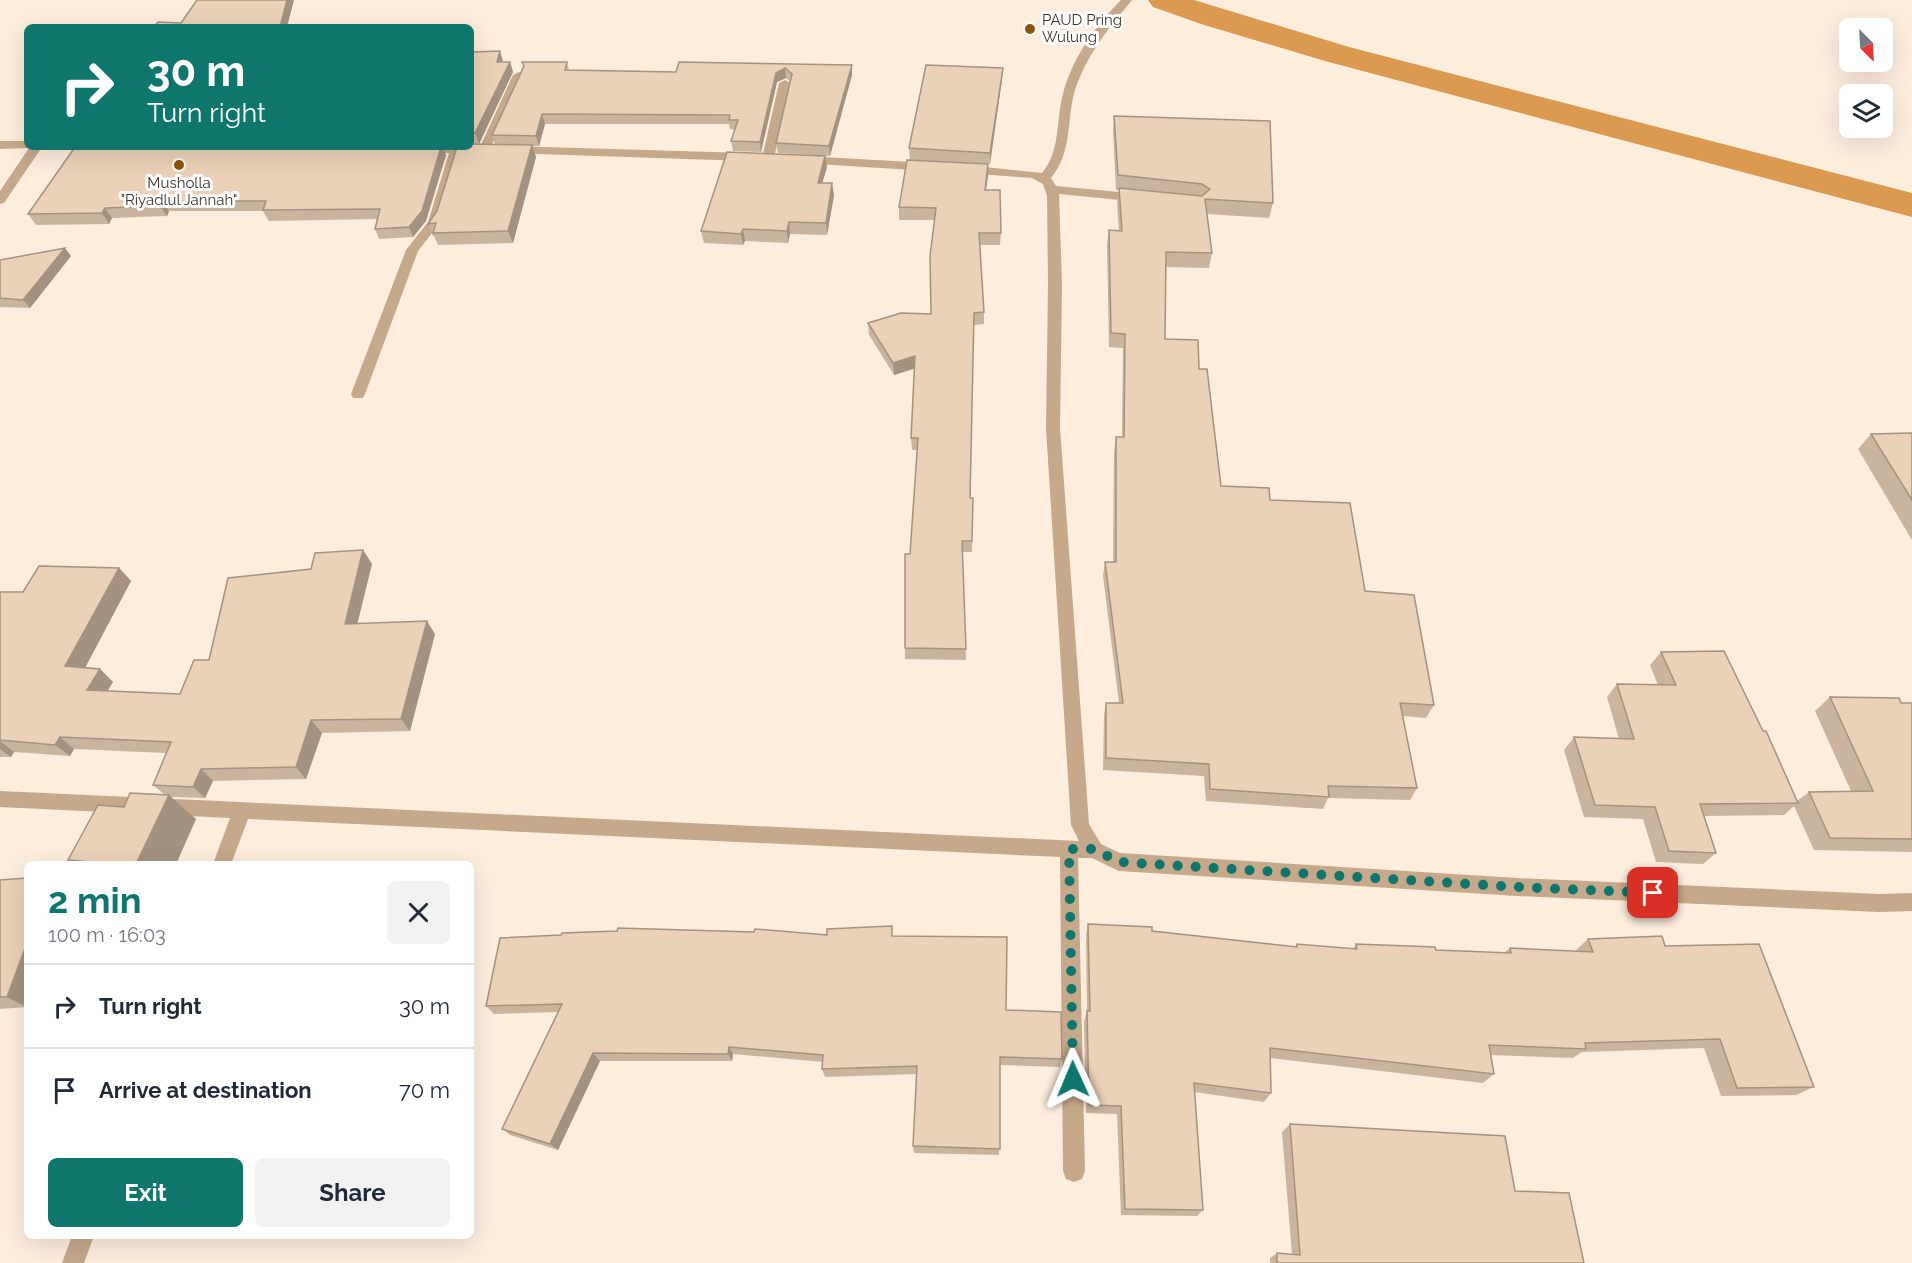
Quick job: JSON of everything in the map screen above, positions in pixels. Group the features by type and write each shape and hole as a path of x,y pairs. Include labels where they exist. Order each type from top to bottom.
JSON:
{"street":[{"path":"1094,849 1080,825 1054,440 1055,284 1048,183 1061,144 1062,122 1070,89 1086,55 1123,4"},
{"path":"484,150 519,75"},
{"path":"780,159 785,83"},
{"path":"0,146 24,145"},
{"path":"0,200 34,150"},
{"path":"358,394 412,250 434,224 456,150 780,159 1022,172 1048,183 1153,200"},
{"path":"0,799 1094,849 1119,862 1142,864 1517,887 1879,903 1912,902"},
{"path":"223,861 243,809"},
{"path":"1069,849 1074,1171"},
{"path":"73,1263 82,1239"}],"building":[{"path":"197,0 287,0 281,24 156,24 158,22 181,23"},
{"path":"500,51 497,62 510,62 474,133 474,52"},
{"path":"522,62 567,62 565,70 676,72 679,62 852,65 829,146 776,143 792,74 785,68 776,73 760,142 731,141 738,120 729,120 730,115 542,114 536,136 492,135 524,66"},
{"path":"926,65 1003,68 990,153 909,148"},
{"path":"1114,116 1270,121 1273,203 1205,199 1212,253 1166,252 1165,339 1198,340 1199,369 1207,369 1221,486 1269,488 1270,500 1350,503 1365,591 1414,595 1434,705 1400,703 1417,788 1328,786 1329,797 1210,789 1209,764 1106,758 1106,703 1123,703 1105,562 1116,562 1116,437 1124,437 1125,334 1111,333 1109,230 1122,231 1119,188 1202,196 1210,189 1202,184 1118,175"},
{"path":"474,144 532,145 508,231 433,233 436,223 428,224 437,211 456,150 474,150"},
{"path":"73,150 440,150 422,211 409,227 375,229 380,209 263,210 266,201 163,201 160,206 105,208 102,213 28,214"},
{"path":"727,152 825,156 818,183 832,183 826,223 789,222 787,231 743,229 741,234 701,231"},
{"path":"907,160 988,164 985,190 1000,190 1001,233 979,233 984,312 974,313 970,498 973,498 972,541 962,541 966,649 905,648 905,554 910,554 918,438 911,438 915,356 893,363 868,323 901,313 931,314 930,256 936,208 899,207"},
{"path":"65,248 23,300 0,298 0,260"},
{"path":"1912,433 1912,500 1871,434"},
{"path":"363,550 345,624 427,621 401,719 311,720 296,767 201,769 193,787 153,785 171,742 60,737 55,745 0,740 0,592 23,592 39,566 119,568 65,666 100,669 87,690 180,694 194,660 209,660 228,578 311,569 315,553"},
{"path":"1724,651 1763,731 1766,731 1798,803 1700,804 1716,853 1669,851 1655,807 1595,805 1574,737 1634,739 1617,684 1676,685 1661,652"},
{"path":"1830,697 1899,698 1901,703 1912,703 1912,839 1830,838 1809,792 1873,791"},
{"path":"130,793 169,795 137,861 68,860 98,805 124,807"},
{"path":"24,878 24,951 7,997 0,997 0,880"},
{"path":"1088,924 1152,927 1152,931 1297,947 1297,944 1357,949 1356,944 1511,953 1510,948 1593,952 1588,939 1662,936 1665,946 1759,944 1814,1087 1737,1088 1720,1039 1585,1043 1586,1049 1489,1045 1494,1074 1270,1048 1271,1093 1194,1083 1203,1210 1125,1209 1121,1106 1089,1105"},
{"path":"892,926 892,936 1007,937 1006,1010 1061,1012 1062,1059 1000,1057 1000,1149 913,1146 917,1066 822,1069 823,1055 729,1047 728,1054 593,1053 550,1144 502,1129 562,1004 486,1006 500,938 617,931 618,928 754,932 755,929 827,935 827,929"},
{"path":"1290,1124 1505,1136 1515,1191 1569,1193 1584,1263 1277,1263 1277,1253 1300,1255"}],"waterway":[{"path":"1164,0 1212,17 1337,54 1912,205"}],"place":[{"name":"PAUD Pring Wulung","path":"1030,29"},
{"name":"Musholla \"Riyadlul Jannah\"","path":"179,165"}],"route":[{"path":"1073,1079 1069,849 1094,849 1119,862 1517,887 1653,893"}]}
